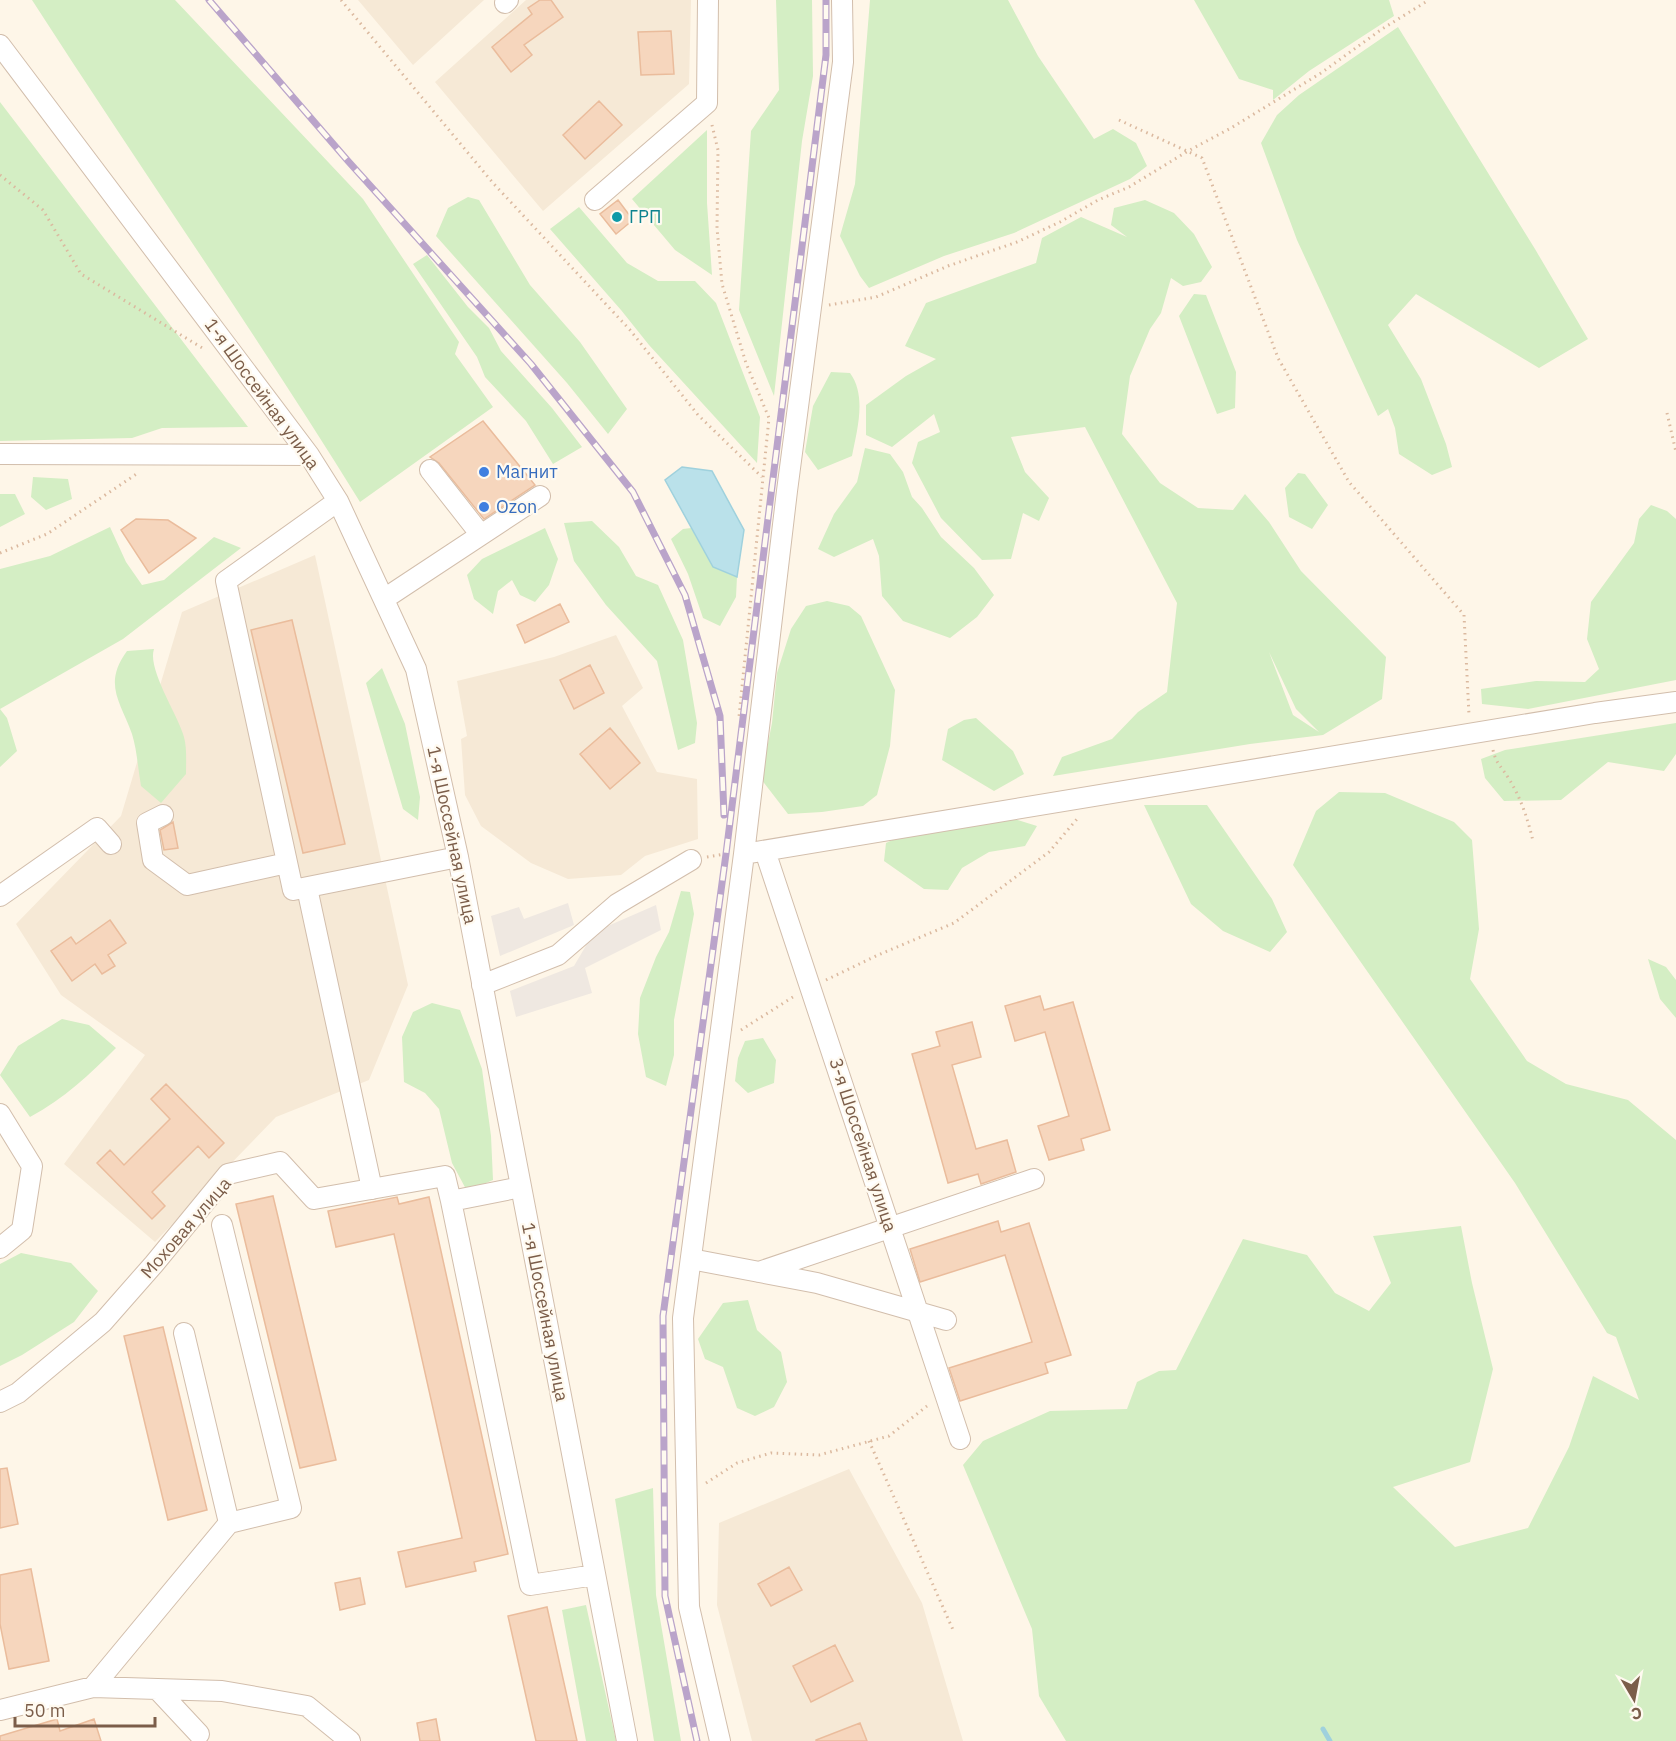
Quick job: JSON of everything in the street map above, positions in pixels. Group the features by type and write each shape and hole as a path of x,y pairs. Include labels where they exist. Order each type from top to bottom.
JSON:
{"street":[{"path":"595,200 707,102 708,0"},
{"path":"720,1741 689,1607 683,1318 744,854 786,502 843,62 842,0"},
{"name":"1-я Шоссейная улица","path":"0,45 309,455 338,501 416,669 458,857 627,1741"},
{"path":"0,454 309,455"},
{"path":"430,470 481,535"},
{"path":"384,599 540,496"},
{"path":"338,501 226,581 292,890 458,857"},
{"path":"744,854 1595,713 1676,702"},
{"path":"163,815 147,823 153,860 187,885 287,863"},
{"path":"0,896 97,828 111,844"},
{"name":"3-я Шоссейная улица","path":"765,850 960,1439"},
{"path":"482,985 558,955 617,904 691,860"},
{"path":"307,888 372,1189"},
{"path":"0,1114 32,1166 22,1230 0,1248"},
{"name":"Моховая улица","path":"0,1402 18,1393 103,1322 228,1174 280,1162 314,1199 445,1176 451,1201"},
{"path":"759,1272 1034,1179"},
{"path":"521,1187 451,1201 530,1585 595,1575"},
{"path":"93,1687 229,1523 291,1508 222,1225"},
{"path":"691,1259 816,1283 946,1320"},
{"path":"184,1333 229,1523"},
{"path":"0,1710 93,1687 222,1691 307,1706 350,1741"},
{"path":"157,1689 199,1734"}],"path":[{"path":"341,0 493,183 630,330 698,415 762,477"},
{"path":"812,307 876,297 948,266 1017,242 1060,222 1098,200 1129,187 1313,79 1382,29 1429,0"},
{"path":"707,102 718,150 717,228 722,284 746,363 769,418 738,725"},
{"path":"1119,120 1203,158 1278,358 1349,482 1464,615 1479,732 1496,762 1509,778 1527,818 1533,841"},
{"path":"0,175 43,210 81,274 208,351"},
{"path":"1667,414 1676,452"},
{"path":"0,554 46,534 139,472"},
{"path":"719,1046 756,1020 811,988 878,955 954,923 1049,852 1083,812"},
{"path":"691,860 726,854 744,854"},
{"path":"687,1496 737,1463 771,1452 819,1455 889,1436 927,1406"},
{"path":"869,1441 954,1632"}],"shaded area":[{"path":"358,0 484,0 413,65"},
{"path":"526,0 691,0 689,84 543,211 435,82"},
{"path":"315,555 408,985 369,1080 276,1117 155,1242 64,1164 145,1055 61,995 16,924 121,816 182,612"},
{"path":"616,635 643,688 622,706 657,772 697,779 698,839 645,856 621,875 568,879 531,863 481,826 465,795 461,739 467,736 457,681 554,657"},
{"path":"568,903 574,925 500,956 491,916 519,907 524,919"},
{"path":"656,905 661,930 585,968 592,993 516,1017 510,991 574,966 594,932"},
{"path":"849,1469 922,1603 963,1741 752,1741 717,1605 719,1523"}],"green space":[{"path":"32,0 175,0 363,199 459,342 455,354 493,407 360,502 280,375"},
{"path":"776,0 812,0 813,76 802,141 774,396 739,310 751,131 779,90"},
{"path":"870,0 1008,0 1038,56 1094,139 1113,129 1136,143 1147,166 1130,179 1014,233 944,256 869,288 860,276 840,236 855,184"},
{"path":"1194,0 1389,0 1394,16 1309,71 1273,100 1273,90 1239,79"},
{"path":"1398,27 1588,339 1539,368 1416,294 1388,325 1421,379 1446,444 1452,467 1432,475 1399,454 1395,428 1388,409 1378,416 1297,240 1261,143 1277,115 1299,95"},
{"path":"0,102 248,427 162,428 132,438 0,441"},
{"path":"707,130 707,203 712,275 675,250 632,199"},
{"path":"468,197 479,200 530,285 580,342 627,409 608,434 567,383 436,236 448,208"},
{"path":"1145,200 1174,213 1194,234 1212,267 1201,282 1183,286 1171,278 1161,313 1150,329 1130,376 1122,434 1160,483 1198,508 1233,510 1245,494 1269,522 1301,571 1386,657 1382,699 1323,735 1250,744 1053,776 1062,757 1112,739 1138,712 1167,692 1177,603 1085,427 1011,437 1025,472 1049,498 1039,521 1023,513 1011,559 982,560 941,518 912,463 918,442 940,432 934,414 892,447 866,435 866,405 906,376 936,359 905,346 926,303 1036,263 1042,238 1081,217 1127,237 1111,225 1114,208","holes":["1269,652 1296,709 1319,732 1293,715"]},
{"path":"579,207 627,263 658,281 695,281 716,303 760,417 757,463 649,345 550,229"},
{"path":"427,255 468,307 489,328 501,351 552,408 582,447 553,464 526,421 485,377 477,357 413,264"},
{"path":"1194,294 1206,295 1236,372 1235,408 1217,414 1179,316"},
{"path":"831,372 850,373 855,382 859,403 858,424 852,456 818,470 805,452 813,406"},
{"path":"865,448 890,454 903,472 912,497 941,537 974,568 994,595 977,617 950,638 903,621 882,596 879,556 873,539 834,557 818,549 834,514 857,482"},
{"path":"1298,473 1305,474 1328,505 1312,529 1289,517 1285,488"},
{"path":"33,477 68,479 72,499 46,510 31,497"},
{"path":"0,494 15,494 25,514 0,527"},
{"path":"1651,505 1667,511 1676,519 1676,680 1528,709 1482,704 1481,689 1536,681 1585,682 1599,669 1587,639 1591,602 1634,543 1639,519"},
{"path":"592,521 619,547 636,576 658,585 683,640 697,723 695,743 678,750 657,661 606,605 574,561 564,523"},
{"path":"110,527 126,562 142,585 164,580 214,537 241,548 123,639 0,709 0,569 50,556"},
{"path":"545,528 558,559 549,585 535,602 520,595 512,580 498,591 493,614 474,599 467,575 482,559"},
{"path":"691,528 713,567 737,577 736,597 720,626 703,618 688,574 671,539 683,529"},
{"path":"827,601 849,606 861,616 895,690 890,746 877,795 863,806 788,814 761,779 772,723 777,673 791,629 806,606"},
{"path":"154,649 155,668 181,728 186,750 186,774 161,803 141,786 134,740 119,702 115,683 116,673 127,651"},
{"path":"382,668 405,724 420,797 418,820 403,809 366,683"},
{"path":"0,709 7,718 17,751 0,767"},
{"path":"976,718 1013,751 1024,774 994,791 942,760 948,729 964,720"},
{"path":"1676,723 1676,754 1664,771 1608,762 1561,800 1504,801 1485,778 1481,759 1505,750"},
{"path":"1339,792 1385,793 1454,822 1472,840 1479,929 1470,979 1527,1061 1566,1084 1628,1100 1676,1140 1676,1741 1066,1741 1039,1696 1032,1629 963,1465 983,1441 1050,1411 1127,1409 1137,1382 1159,1371 1176,1370 1243,1239 1307,1255 1335,1293 1369,1311 1391,1283 1373,1236 1461,1226 1493,1369 1470,1462 1393,1487 1455,1547 1528,1528 1569,1447 1593,1376 1639,1400 1616,1337 1607,1333 1515,1183 1293,865 1316,811"},
{"path":"1144,805 1207,805 1272,899 1287,932 1270,952 1223,931 1191,904"},
{"path":"1014,819 1037,826 1025,846 989,852 962,868 948,890 924,889 884,861 886,843 907,833"},
{"path":"681,891 690,892 694,914 674,1020 674,1055 666,1086 646,1077 638,1034 640,998 656,957 669,932"},
{"path":"1648,959 1666,967 1676,980 1676,1018 1660,999"},
{"path":"432,1003 460,1010 482,1069 491,1136 493,1180 467,1191 452,1163 439,1109 425,1093 404,1082 402,1037 413,1012"},
{"path":"62,1019 89,1025 116,1048 76,1086 30,1117 0,1075 18,1046"},
{"path":"763,1038 776,1060 774,1083 748,1093 735,1081 738,1058 745,1041"},
{"path":"21,1253 71,1263 98,1291 74,1322 0,1366 0,1264"},
{"path":"748,1300 757,1330 781,1352 787,1382 774,1407 755,1416 737,1408 723,1367 705,1359 698,1339 723,1303"},
{"path":"653,1488 656,1595 681,1741 654,1741 615,1499"},
{"path":"586,1605 616,1741 586,1741 562,1610"}],"water":[{"path":"682,467 712,471 744,530 737,577 713,567 665,480"}],"building":[{"path":"540,0 551,0 563,17 524,45 532,55 511,72 492,47 532,14 528,8"},
{"path":"671,31 674,74 641,75 638,32"},
{"path":"599,101 622,125 585,159 563,135"},
{"name":"ГРП","path":"618,200 633,220 616,234 600,214"},
{"name":"Магнит","path":"483,421 535,485 484,519 439,463 430,457"},
{"path":"136,519 168,520 196,538 149,573 121,530"},
{"path":"560,604 569,622 525,643 517,625"},
{"path":"292,620 345,844 303,853 251,630"},
{"path":"590,665 604,693 574,709 560,680"},
{"path":"610,728 640,763 610,789 580,754"},
{"path":"173,822 178,848 164,850 160,830"},
{"path":"110,920 126,943 108,955 115,966 102,974 95,964 72,981 51,951 71,937 76,944"},
{"path":"1040,996 1044,1010 1073,1002 1110,1130 1081,1139 1084,1150 1049,1160 1038,1126 1069,1116 1045,1032 1015,1041 1005,1006"},
{"path":"972,1022 981,1057 952,1065 976,1149 1007,1140 1016,1172 981,1184 978,1174 948,1183 912,1054 940,1046 936,1032"},
{"path":"166,1084 224,1143 209,1158 198,1146 152,1192 165,1206 152,1219 97,1163 110,1150 124,1165 170,1119 151,1099"},
{"path":"273,1196 336,1460 300,1468 236,1204"},
{"path":"397,1197 399,1204 429,1197 508,1554 474,1562 476,1571 406,1587 398,1552 462,1538 394,1234 336,1247 328,1211"},
{"path":"998,1221 1001,1232 1029,1223 1071,1355 1045,1363 1048,1373 960,1401 949,1368 1032,1342 1005,1255 920,1282 910,1249"},
{"path":"163,1327 207,1510 168,1520 124,1336"},
{"path":"7,1468 18,1524 0,1528 0,1469"},
{"path":"789,1567 802,1590 771,1606 758,1584"},
{"path":"31,1569 49,1661 9,1669 0,1624 0,1575"},
{"path":"360,1578 365,1604 340,1610 335,1583"},
{"path":"547,1607 577,1741 536,1741 508,1616"},
{"path":"835,1645 853,1681 811,1702 793,1666"},
{"path":"57,1719 60,1731 94,1719 101,1741 0,1741 0,1736"},
{"path":"436,1719 440,1741 420,1741 417,1723"},
{"path":"860,1723 867,1741 816,1741 816,1740"}],"waterway":[{"path":"1323,1729 1330,1741"}],"railway":[{"path":"209,0 348,161 531,364 633,492 685,595 720,716 724,815"},
{"path":"697,1741 665,1596 663,1316 726,854 826,55 826,0"}],"place":[{"name":"ГРП","path":"617,217"},
{"name":"Магнит","path":"484,472"},
{"name":"Ozon","path":"484,507"}]}
